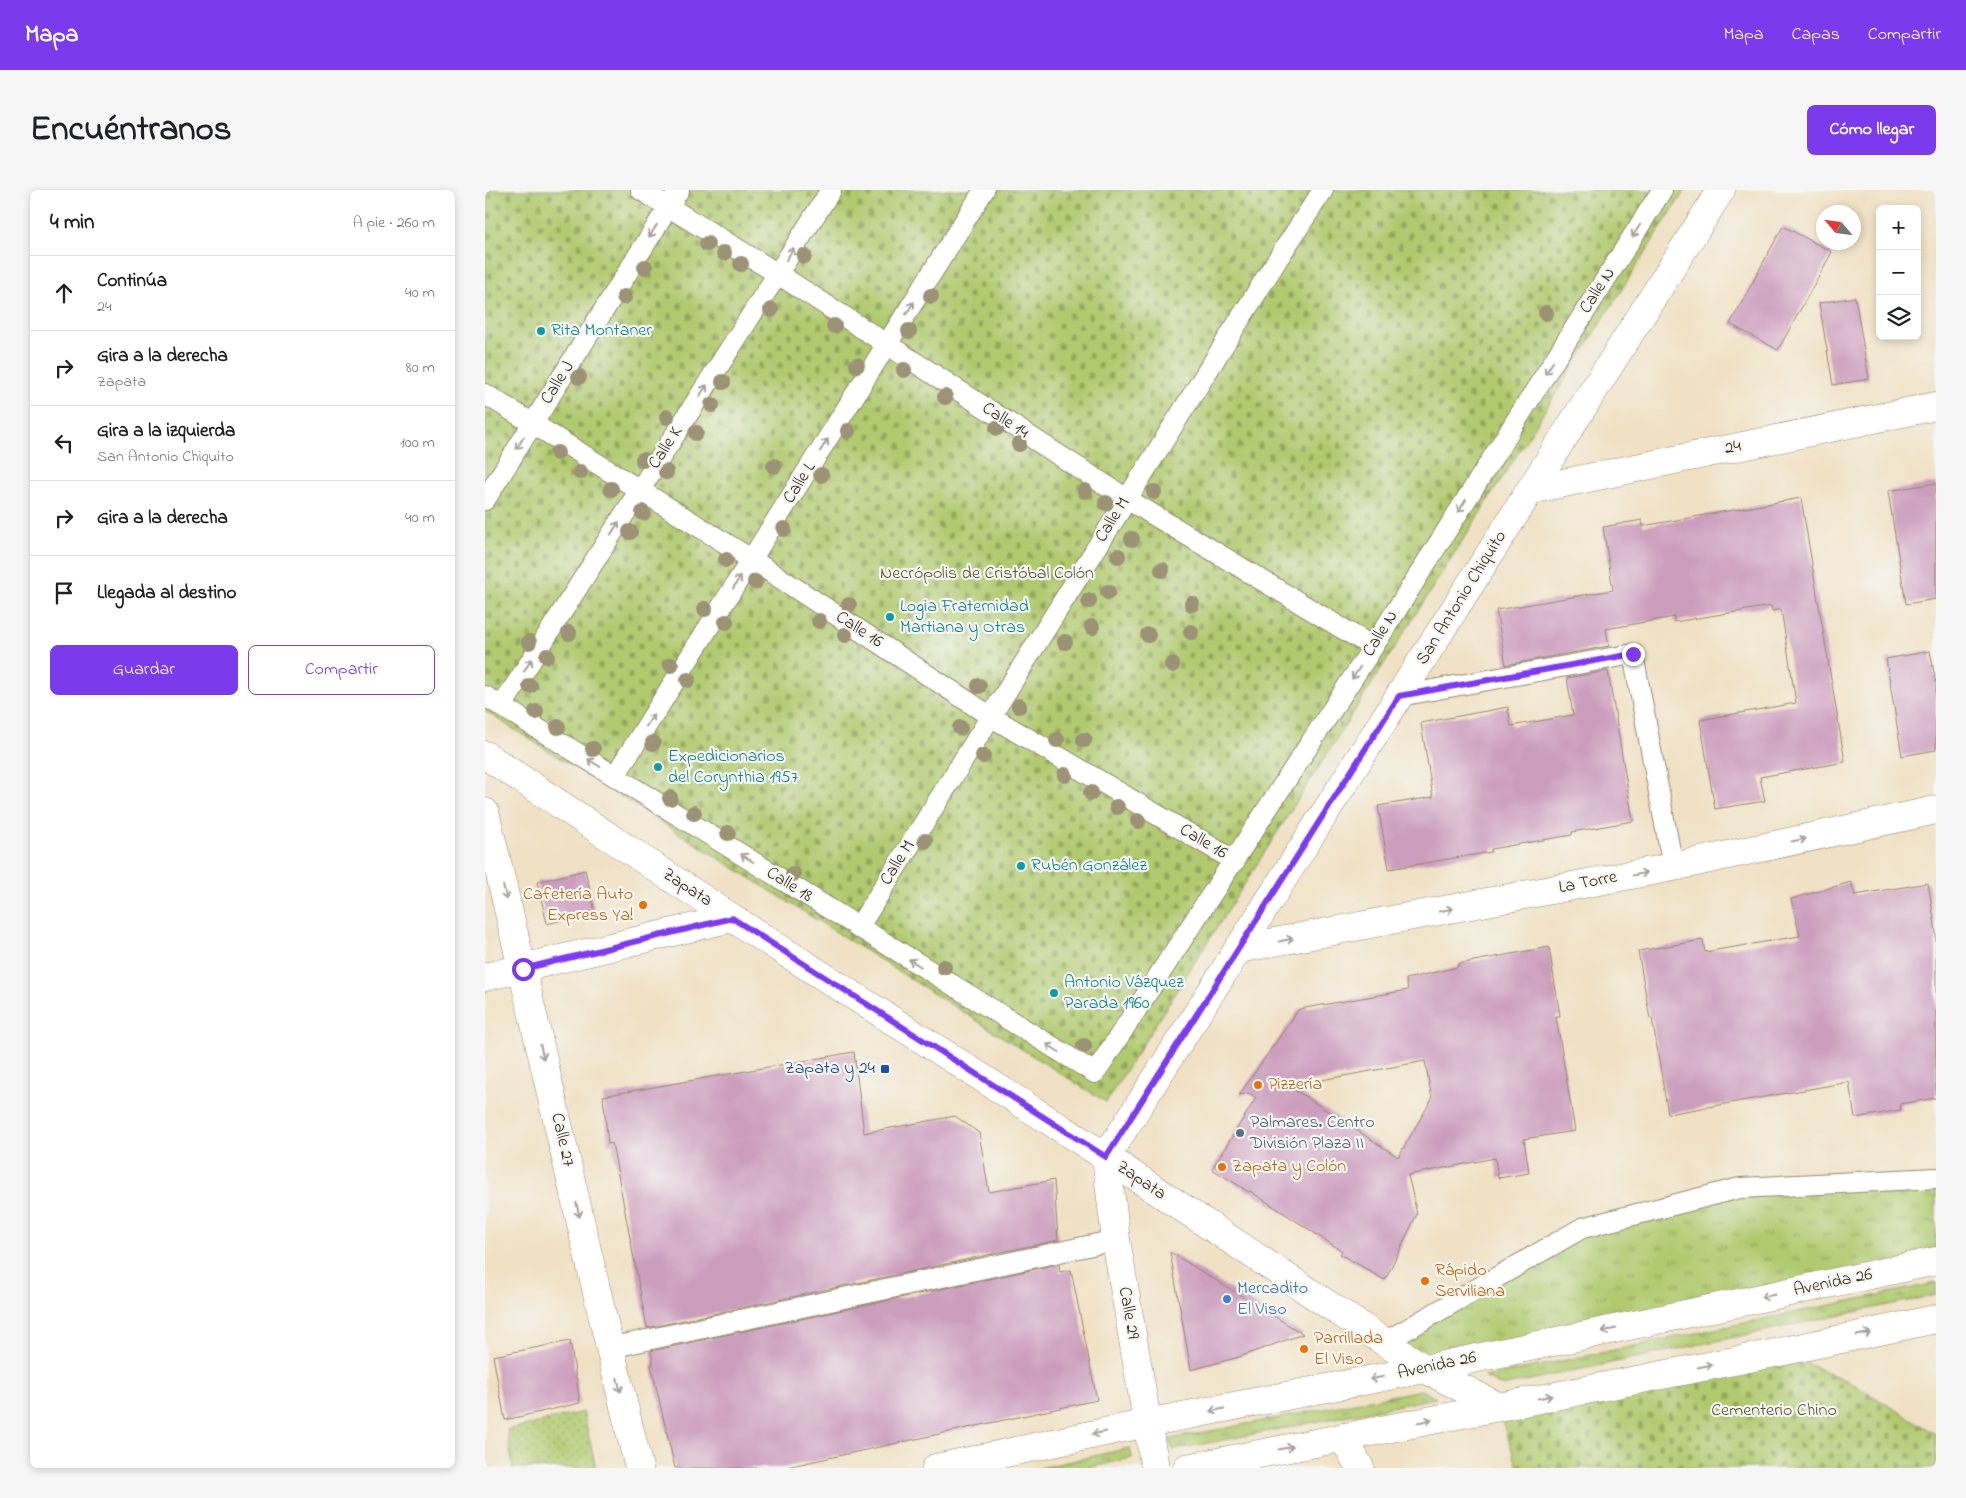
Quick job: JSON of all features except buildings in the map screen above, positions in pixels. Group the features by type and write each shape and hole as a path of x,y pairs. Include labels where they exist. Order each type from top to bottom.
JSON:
{"main road":[{"name":"San Antonio Chiquito","path":"1106,1157 1721,190"},
{"name":"24","path":"1530,490 1936,406"},
{"name":"Zapata","path":"485,755 732,918 1106,1157 1425,1369 1497,1406"},
{"name":"La Torre","path":"1238,949 1673,867 1936,810"},
{"name":"Calle 27","path":"485,812 523,969 609,1348 639,1468"},
{"path":"485,977 732,918"},
{"name":"Calle 29","path":"1106,1157 1116,1240 1155,1468"},
{"name":"Avenida 26","path":"936,1468 1147,1423 1425,1369 1936,1261"},
{"path":"1187,1468 1780,1352 1936,1319"},
{"path":"1343,1437 1360,1468"}],"lane":[{"name":"Calle 14","path":"641,190 778,274 1127,499 1373,647"},
{"name":"Calle J","path":"485,500 679,190"},
{"name":"Calle K","path":"502,706 831,190"},
{"name":"Calle L","path":"615,776 984,190"},
{"name":"Calle M","path":"858,928 1323,190"},
{"name":"Calle N","path":"1095,1073 1373,647 1662,190"},
{"name":"Calle 16","path":"485,394 751,559 990,716 1235,861"},
{"path":"1399,696 1633,654 1673,867"},
{"name":"Calle 18","path":"485,696 1095,1073"},
{"path":"1385,1342 1582,1228 1740,1188 1936,1178"},
{"path":"609,1348 1116,1240"}],"green space":[{"name":"Necrópolis de Cristóbal Colón","path":"485,190 1685,190 1106,1102 485,711"},
{"path":"1936,1178 1936,1261 1425,1369 1385,1342 1582,1228 1740,1188"},
{"path":"1936,1283 1936,1295 1501,1386 1485,1377"},
{"name":"Cementerio Chino","path":"1780,1352 1850,1382 1936,1434 1936,1468 1518,1468 1497,1406"},
{"path":"1421,1390 1436,1398 1173,1450 1170,1439"},
{"path":"583,1412 596,1468 513,1468 507,1430"},
{"path":"1130,1448 1132,1458 1087,1468 1040,1468"}],"place":[{"name":"Rita Montaner","path":"541,331"},
{"name":"Logia Fraternidad Martiana y Otras","path":"890,617"},
{"name":"Expedicionarios del Corynthia 1957","path":"658,767"},
{"name":"Rubén González","path":"1021,866"},
{"name":"Cafetería Auto Express Ya!","path":"643,905"},
{"name":"Antonio Vázquez Parada 1960","path":"1054,993"},
{"name":"Zapata y 24","path":"885,1069"},
{"name":"Pizzería","path":"1258,1085"},
{"name":"Palmares. Centro División Plaza II","path":"1240,1133"},
{"name":"Zapata y Colón","path":"1222,1167"},
{"name":"Rápido Serviliana","path":"1425,1281"},
{"name":"Mercadito El Viso","path":"1227,1299"},
{"name":"Parrillada El Viso","path":"1304,1349"}],"route":[{"path":"523,969 732,918 1106,1157 1399,696 1633,654"}]}
